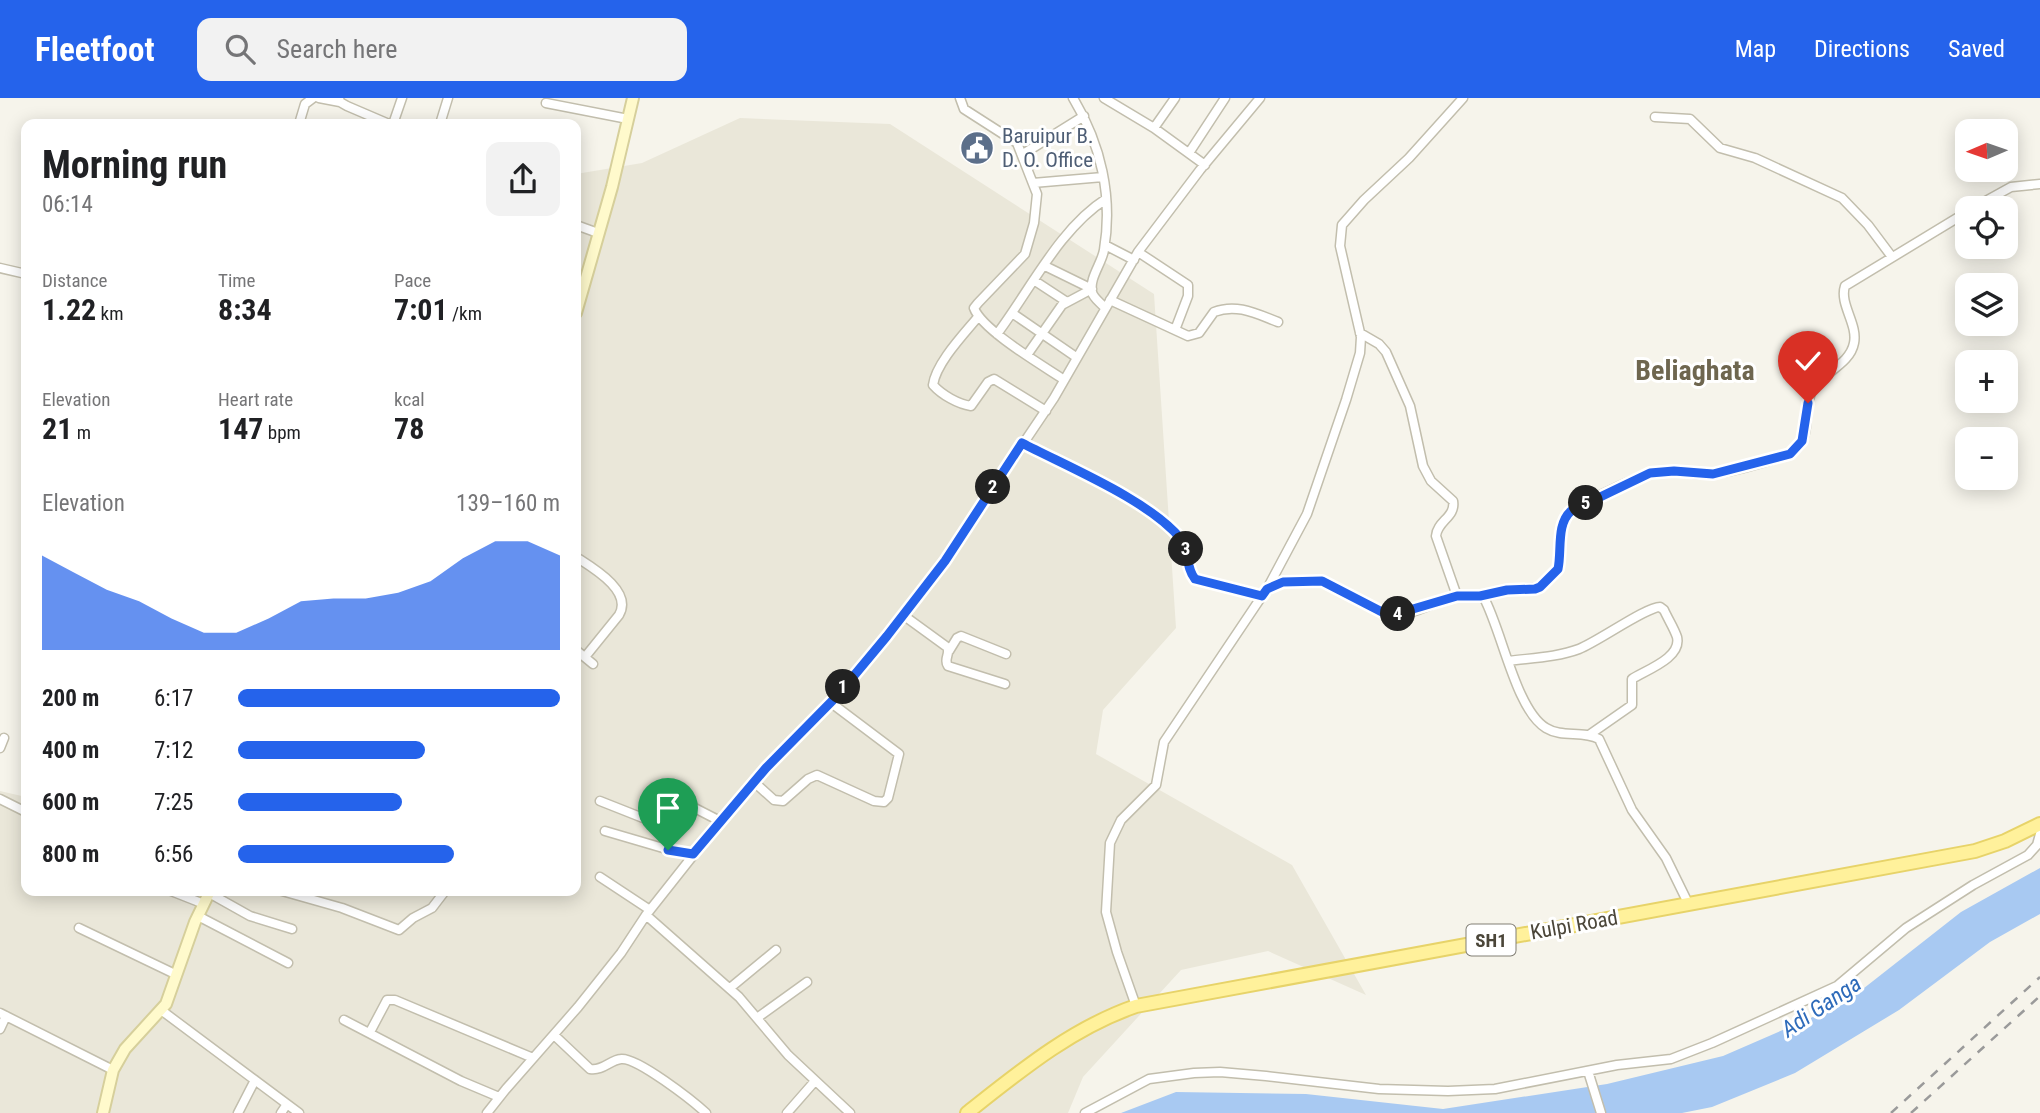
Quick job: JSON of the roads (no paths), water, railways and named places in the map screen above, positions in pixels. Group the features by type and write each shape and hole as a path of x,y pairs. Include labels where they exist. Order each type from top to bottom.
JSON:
{"main road":[{"path":"581,295 612,187 633,98"},
{"name":"Kulpi Road","path":"967,1113 1047,1051 1075,1033 1099,1020 1136,1006 1975,851 2005,841 2040,824"},
{"path":"103,1113 113,1070 125,1049 166,1003 208,896"}],"street":[{"path":"300,119 305,104 313,98"},
{"path":"319,98 340,100 380,119"},
{"path":"393,119 402,98"},
{"path":"442,119 448,98"},
{"path":"960,98 964,109 1017,143 1037,200 1027,250 974,308 978,317 997,334 1063,379"},
{"path":"1073,98 1092,134 1106,199 1105,245 1092,294 1108,304 1188,336 1195,336 1214,312 1232,308 1278,322"},
{"path":"1104,98 1154,128 1205,165"},
{"path":"1120,108 1125,98"},
{"path":"1154,128 1175,98"},
{"path":"1189,153 1225,98"},
{"path":"487,1113 621,953 648,912 720,821 830,702 945,561 1046,411 1136,256 1260,98"},
{"path":"1136,1006 1114,943 1107,912 1110,843 1121,820 1156,785 1164,742 1264,593 1307,514 1361,348 1340,246 1342,225 1364,200 1409,158 1463,98"},
{"path":"546,103 628,119"},
{"path":"1023,154 1084,116"},
{"path":"1656,117 1690,119 1720,148 1755,158 1842,198 1868,225 1892,257"},
{"path":"1033,183 1103,177"},
{"path":"1995,196 2011,187 2040,184"},
{"path":"997,334 1063,239 1086,214 1106,199"},
{"path":"1022,443 1148,510 1183,543 1189,569 1195,579 1264,593 1283,582 1322,581 1382,612 1396,614 1457,596 1480,596 1540,587 1558,569 1562,526 1566,515 1644,475 1674,471 1713,474 1796,450 1802,441 1811,393 1847,356 1854,343 1843,290 1847,284 1955,219"},
{"path":"581,227 598,233"},
{"path":"1105,245 1136,256 1188,285 1188,296 1175,330"},
{"path":"1045,266 1092,289"},
{"path":"0,268 21,273"},
{"path":"1035,281 1067,302"},
{"path":"1027,355 1059,308 1092,289"},
{"path":"1012,313 1076,357"},
{"path":"978,317 953,347 935,376 933,385 971,406 988,382 994,379 1046,411"},
{"path":"1360,334 1379,344 1386,352 1410,406 1423,466 1431,481 1453,501 1452,513 1438,526 1436,536 1457,596"},
{"path":"581,561 612,585 622,600 619,615 585,657"},
{"path":"1480,596 1486,601 1526,706 1540,724 1557,732 1589,735 1598,739 1632,810 1666,858 1689,905"},
{"path":"1509,661 1572,651 1602,639 1650,609 1660,607 1677,638 1675,649 1664,661 1632,678 1633,699 1630,708 1589,735"},
{"path":"903,615 949,651"},
{"path":"1004,684 950,667 946,660 957,638 961,636 1006,654"},
{"path":"581,654 593,664"},
{"path":"754,782 774,800 783,801 808,779 817,775 874,800 884,802 888,798 899,754 830,702"},
{"path":"0,748 4,738"},
{"path":"0,799 21,810"},
{"path":"600,801 647,818 672,803 681,801 720,821"},
{"path":"605,831 693,854"},
{"path":"1085,1113 1149,1079 1194,1073 1220,1072 1379,1089 1448,1091 1495,1089 1588,1071 1671,1059 1824,994 1858,970 1906,928 1973,885 2028,855 2037,845 2040,834"},
{"path":"600,877 648,912 730,988 778,1044 850,1113"},
{"path":"184,896 204,904"},
{"path":"216,896 243,913 292,929"},
{"path":"299,896 399,930 413,918 432,908 441,896"},
{"path":"198,916 288,963"},
{"path":"79,928 177,975"},
{"path":"730,988 776,950"},
{"path":"757,1018 807,982"},
{"path":"370,1031 387,1000 395,1000 533,1058"},
{"path":"161,1010 299,1113"},
{"path":"0,1029 3,1014 113,1070"},
{"path":"344,1020 370,1031 461,1081 499,1097"},
{"path":"554,1035 590,1069 596,1070 620,1059 630,1060 666,1082 706,1113"},
{"path":"1588,1071 1601,1113"},
{"path":"238,1113 254,1080"},
{"path":"788,1113 815,1081"},
{"path":"281,1113 287,1104"}],"water":[{"path":"2040,868 2040,914 1990,942 1899,1010 1795,1073 1712,1107 1682,1113 1121,1113 1176,1092 1306,1094 1443,1109 1607,1084 1723,1056 1845,1003 1961,912"}],"railway":[{"path":"1891,1113 2040,977"},
{"path":"1911,1113 2040,996"}],"place":[{"name":"Baruipur B. D. O. Office","path":"977,148"}],"district":[{"name":"Beliaghata","path":"1695,370"}],"water label":[{"name":"Adi Ganga","path":"1821,1006"}]}
